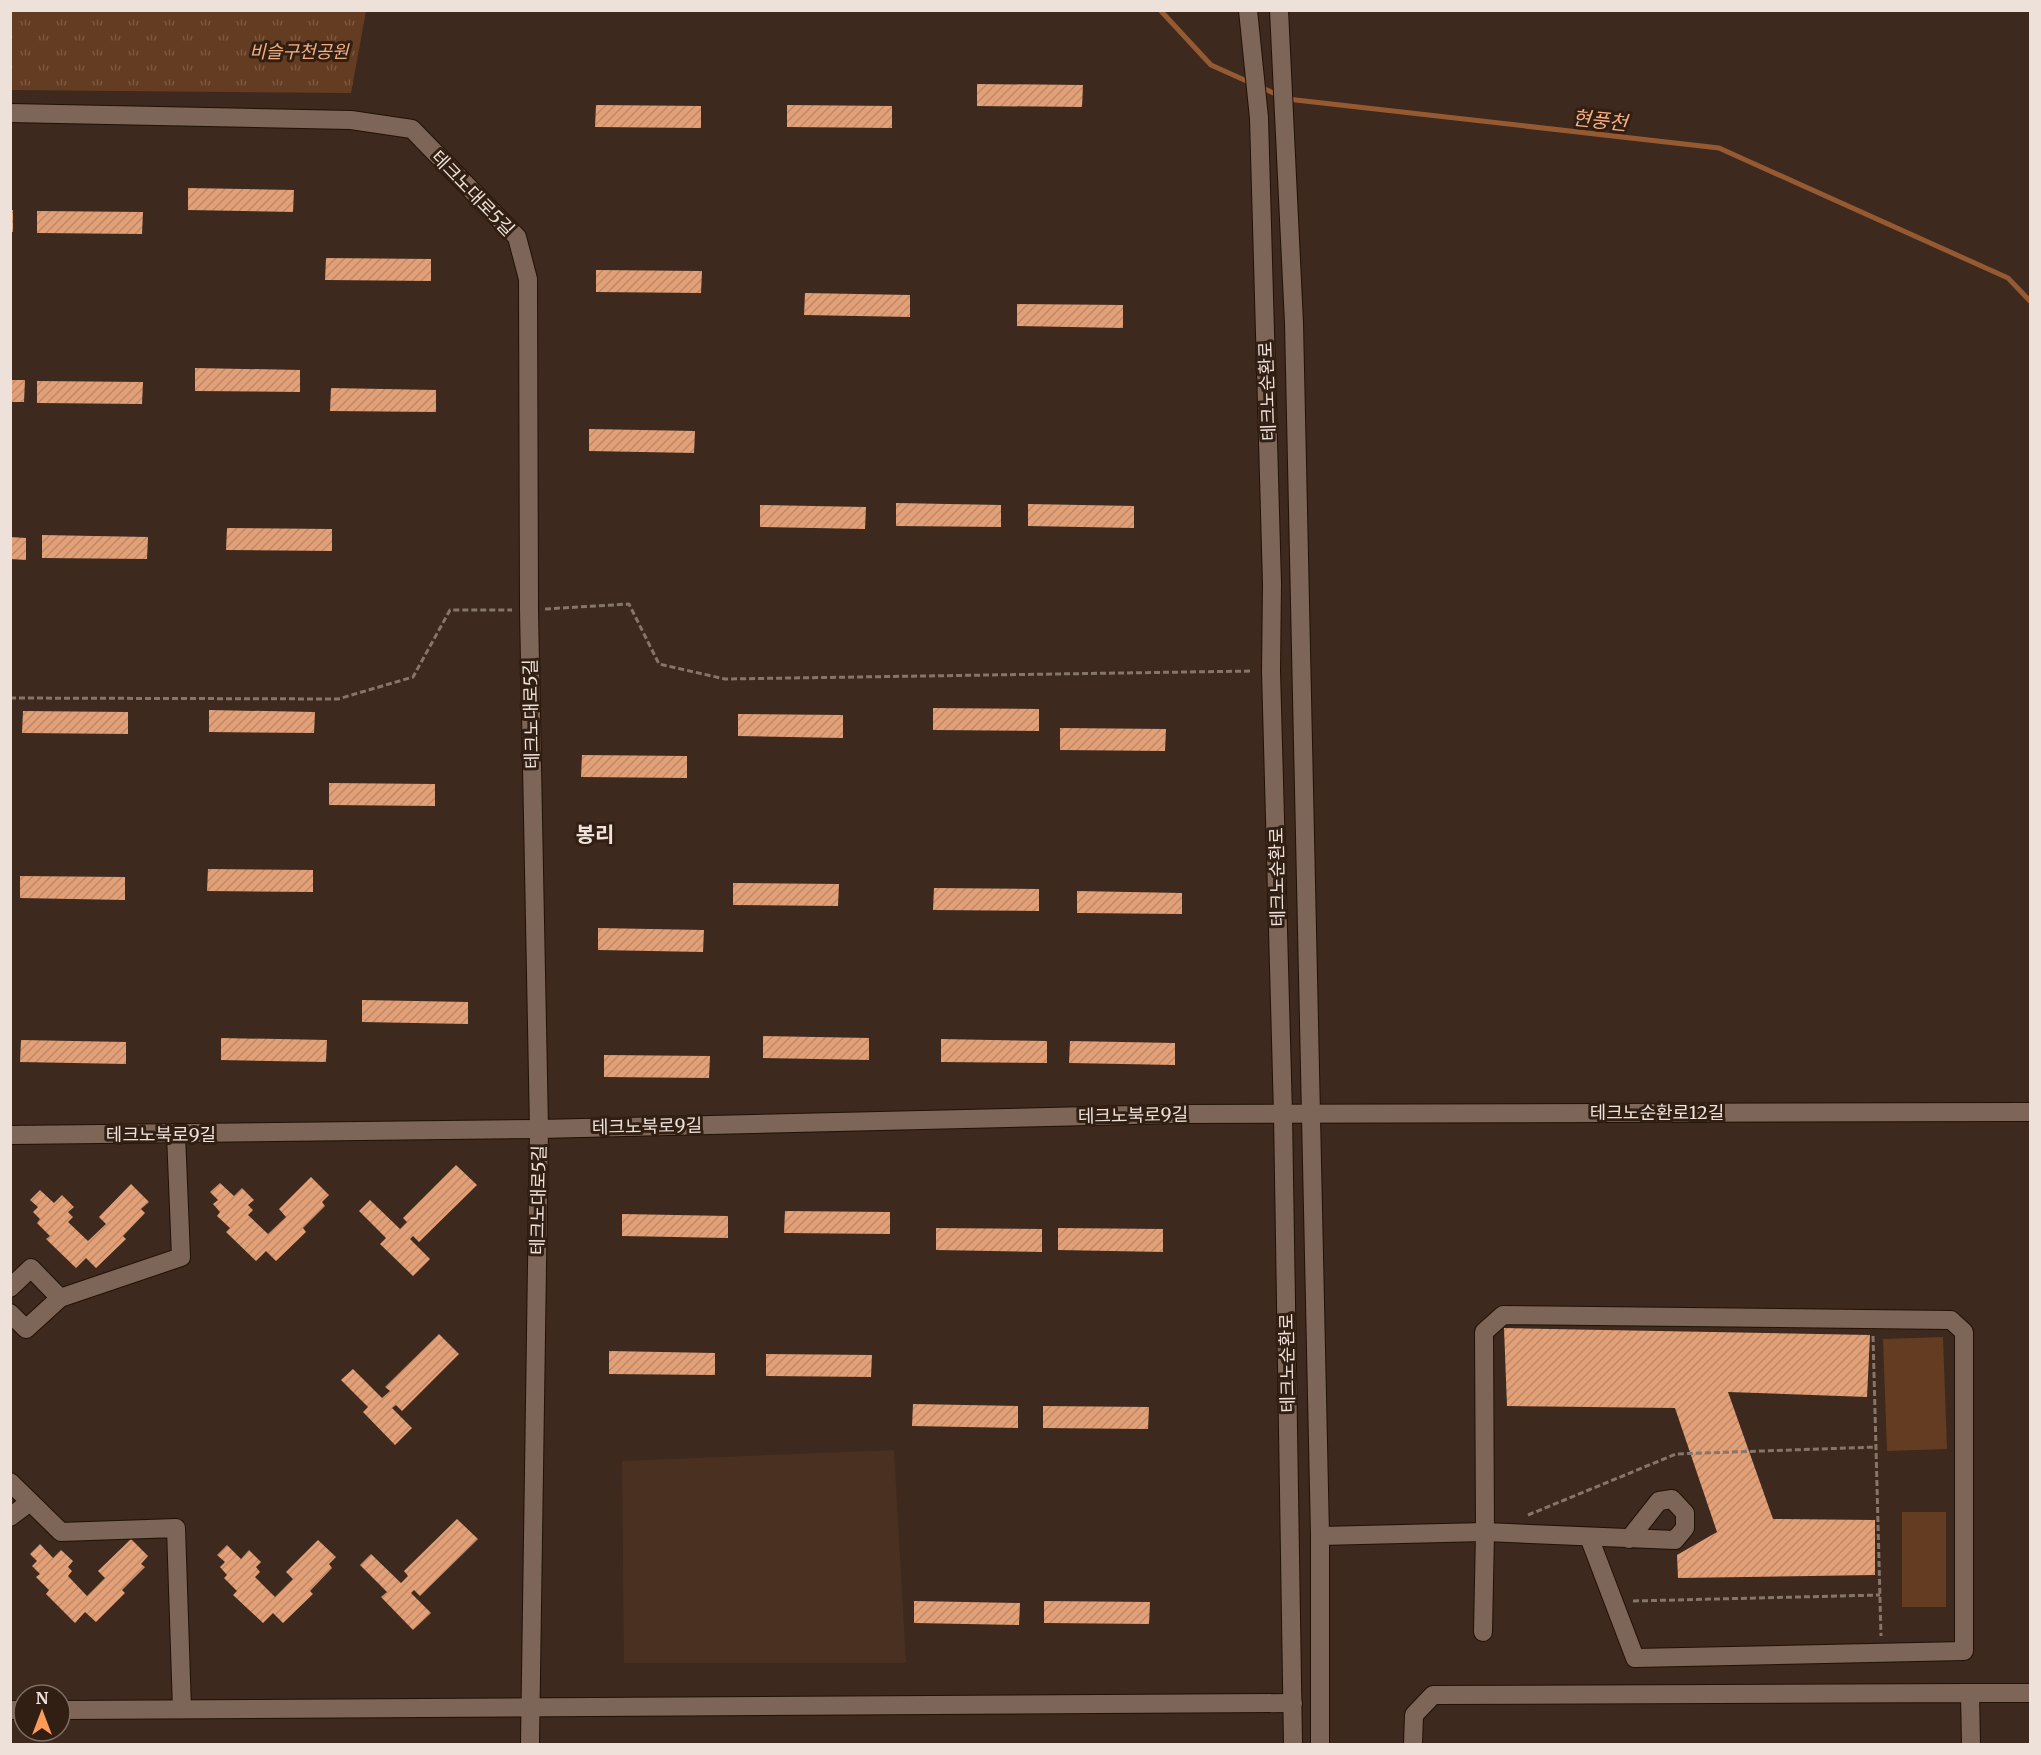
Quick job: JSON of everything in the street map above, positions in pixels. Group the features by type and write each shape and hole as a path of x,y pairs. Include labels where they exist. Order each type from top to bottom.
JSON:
{"street":[{"name":"테크노순환로","path":"1248,10 1260,130 1272,572 1271,671 1283,1113 1293,1744"},
{"name":"테크노순환로","path":"1279,10 1294,323 1320,1536 1320,1744"},
{"name":"테크노대로5길","path":"10,113 351,120 412,129 516,237 528,279 529,610 539,1129 530,1744"},
{"name":"테크노순환로12길","path":"1283,1113 2031,1112"},
{"name":"테크노북로9길","path":"10,1135 539,1129 1283,1113"},
{"path":"10,1313 26,1329 60,1298 181,1257 176,1134"},
{"path":"10,1288 31,1268 60,1298"},
{"path":"1483,1632 1484,1332 1503,1315 1951,1320 1964,1332 1964,1651 1635,1658 1589,1537"},
{"path":"10,1482 61,1532 176,1528 182,1709"},
{"path":"10,1517 30,1502"},
{"path":"1320,1536 1485,1532 1629,1539"},
{"path":"1970,1693 1971,1744"},
{"path":"1413,1744 1414,1715 1433,1695 2031,1693"},
{"path":"72,1710 1293,1703"}],"path":[{"path":"10,698 338,699 413,677 450,610 529,610 629,604 659,664 725,679 1271,671"},
{"path":"1873,1319 1881,1653"},
{"path":"1527,1515 1676,1454 1877,1447"},
{"path":"1613,1601 1880,1595"}],"shaded area":[{"path":"894,1450 906,1663 624,1663 622,1461"}],"green space":[{"name":"비슬구천공원","path":"11,10 366,11 351,93 11,90"},
{"path":"1943,1337 1947,1449 1887,1451 1883,1339"},
{"path":"1902,1512 1946,1512 1946,1607 1902,1607"}],"building":[{"path":"977,84 1083,85 1082,107 977,106"},
{"path":"596,105 701,106 701,128 595,127"},
{"path":"787,105 892,106 892,128 787,127"},
{"path":"188,188 294,190 293,212 188,210"},
{"path":"10,210 13,210 13,232 10,232"},
{"path":"37,211 143,212 142,234 37,233"},
{"path":"326,258 431,259 431,281 325,280"},
{"path":"596,270 702,271 701,293 596,292"},
{"path":"805,293 910,295 910,317 804,315"},
{"path":"1017,304 1123,305 1123,328 1017,326"},
{"path":"195,368 300,370 300,392 195,391"},
{"path":"10,380 25,380 24,402 10,402"},
{"path":"37,381 143,382 142,404 37,403"},
{"path":"331,388 436,390 436,412 330,411"},
{"path":"589,429 695,431 694,453 589,451"},
{"path":"896,503 1001,505 1001,527 896,526"},
{"path":"1028,504 1134,506 1134,528 1028,526"},
{"path":"760,505 866,507 865,529 760,527"},
{"path":"227,528 332,529 332,551 226,550"},
{"path":"42,535 148,537 147,559 42,558"},
{"path":"10,537 26,538 26,560 10,559"},
{"path":"933,708 1039,709 1039,731 933,730"},
{"path":"209,710 315,712 314,733 209,732"},
{"path":"23,711 128,712 128,734 22,733"},
{"path":"738,714 843,715 843,738 738,736"},
{"path":"1060,728 1166,729 1165,751 1060,750"},
{"path":"582,755 687,756 687,778 581,777"},
{"path":"329,783 435,784 435,806 329,805"},
{"path":"208,869 313,870 313,892 207,891"},
{"path":"20,876 125,877 125,900 20,898"},
{"path":"733,883 839,884 838,906 733,905"},
{"path":"934,888 1039,889 1039,911 933,910"},
{"path":"1077,891 1182,893 1182,914 1077,913"},
{"path":"598,928 704,930 703,952 598,950"},
{"path":"362,1000 468,1002 468,1024 362,1022"},
{"path":"763,1036 869,1038 869,1060 763,1058"},
{"path":"221,1038 327,1040 326,1062 221,1060"},
{"path":"941,1039 1047,1041 1047,1063 941,1062"},
{"path":"21,1040 126,1042 126,1064 20,1062"},
{"path":"1070,1041 1175,1043 1175,1065 1069,1063"},
{"path":"604,1055 710,1056 709,1078 604,1077"},
{"path":"456,1165 477,1185 419,1242 413,1236 410,1239 430,1259 413,1276 380,1244 386,1238 359,1211 370,1200 400,1229 407,1222 403,1218"},
{"path":"311,1177 329,1195 322,1202 325,1206 303,1228 306,1232 276,1261 266,1251 256,1261 226,1232 230,1228 217,1216 220,1212 213,1204 218,1200 210,1192 220,1183 234,1196 242,1188 254,1200 248,1205 253,1210 248,1215 268,1234 286,1217 279,1209"},
{"path":"131,1184 149,1202 141,1209 145,1213 123,1236 126,1239 96,1268 86,1258 76,1268 46,1239 50,1236 37,1223 40,1219 33,1212 38,1207 30,1200 40,1190 54,1203 62,1195 74,1207 68,1212 73,1217 68,1222 88,1241 106,1224 99,1217"},
{"path":"785,1211 890,1212 890,1234 784,1233"},
{"path":"622,1214 728,1216 728,1238 622,1236"},
{"path":"936,1228 1042,1229 1042,1252 936,1250"},
{"path":"1058,1228 1163,1229 1163,1252 1058,1250"},
{"path":"1504,1328 1870,1335 1867,1397 1728,1392 1773,1519 1875,1520 1875,1575 1678,1578 1677,1555 1717,1532 1675,1408 1507,1406"},
{"path":"439,1334 459,1354 402,1411 396,1405 392,1408 412,1428 395,1445 363,1412 368,1407 341,1380 353,1369 382,1398 390,1391 385,1387"},
{"path":"609,1351 715,1353 715,1375 609,1374"},
{"path":"766,1354 872,1355 871,1377 766,1376"},
{"path":"913,1404 1018,1406 1018,1428 912,1426"},
{"path":"1043,1406 1149,1407 1148,1429 1043,1428"},
{"path":"457,1519 478,1539 420,1596 414,1590 411,1593 431,1613 413,1630 381,1597 387,1592 360,1565 371,1554 401,1583 408,1576 404,1571"},
{"path":"131,1539 148,1556 141,1564 145,1567 122,1590 125,1593 96,1622 85,1612 75,1623 46,1594 49,1590 36,1577 40,1574 32,1566 37,1561 30,1554 40,1544 53,1558 61,1550 73,1561 68,1567 72,1571 68,1576 87,1596 105,1578 98,1571"},
{"path":"318,1540 336,1557 329,1564 332,1568 310,1591 313,1594 283,1623 273,1613 263,1623 233,1595 237,1591 224,1578 227,1575 220,1567 225,1562 217,1555 227,1545 241,1559 249,1550 261,1562 256,1567 260,1572 255,1577 275,1597 293,1579 286,1572"},
{"path":"914,1601 1020,1603 1019,1625 914,1623"},
{"path":"1044,1601 1150,1602 1149,1624 1044,1623"}],"waterway":[{"name":"현풍천","path":"1160,10 1211,65 1251,83"},
{"name":"현풍천","path":"1260,87 1278,95"},
{"name":"현풍천","path":"1287,99 1719,148 2008,278 2030,301"}],"district":[{"name":"봉리","path":"595,834"}]}
